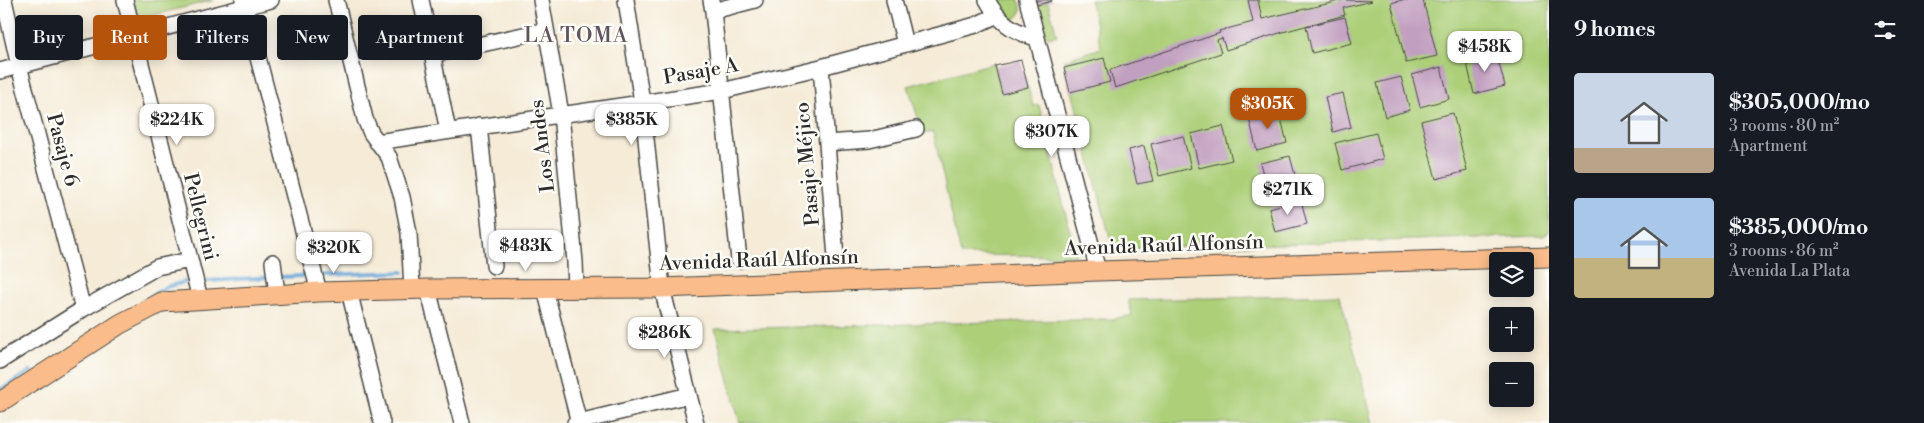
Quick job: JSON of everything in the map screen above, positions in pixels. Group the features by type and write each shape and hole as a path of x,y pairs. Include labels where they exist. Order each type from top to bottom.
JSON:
{"main road":[{"name":"Avenida Raúl Alfonsín","path":"0,402 120,324 162,302 200,299 275,278 319,292 420,289 662,288 1098,270 1549,257"}],"street":[{"name":"Pasaje 6","path":"4,0 19,66 83,309"},
{"name":"Pellegrini","path":"126,0 130,15"},
{"path":"167,27 244,4 272,0"},
{"path":"336,0 365,119 371,133 389,157 402,197 420,289 462,423"},
{"path":"420,0 423,15"},
{"name":"Los Andes","path":"542,0 560,114 576,289"},
{"path":"626,0 642,102 662,288 696,423"},
{"path":"739,260 712,6 755,0"},
{"path":"894,0 905,44"},
{"path":"986,0 995,16 1011,27 1036,38"},
{"path":"1027,0 1098,270"},
{"path":"244,4 319,292"},
{"name":"Pasaje A","path":"377,142 722,91 976,26 995,16"},
{"path":"482,44 546,30"},
{"path":"0,71 93,47"},
{"name":"Pellegrini","path":"141,60 200,299"},
{"path":"433,60 448,131"},
{"name":"Pasaje Méjico","path":"821,67 836,258"},
{"path":"479,126 494,266"},
{"path":"827,143 869,140 916,129"},
{"path":"0,361 83,309 157,268 190,260"},
{"path":"545,289 578,423 689,395"},
{"path":"349,291 382,423"}],"green space":[{"path":"133,0 214,0 154,15 137,15"},
{"path":"996,0 1019,0 1021,13 1015,19 1008,17 1001,10"},
{"path":"1090,0 1549,0 1549,232 1543,236 1121,249 1111,242 1064,60 1101,48"},
{"path":"1048,2 1057,35 1048,37 1044,34 1037,5"},
{"path":"994,63 1002,93 1028,87 1033,106 1039,105 1076,256 961,255 933,132 923,134 908,86"},
{"path":"1340,295 1373,423 740,423 715,329 1113,319 1132,315 1128,300"}],"building":[{"path":"1036,0 1052,0 1052,1 1037,5"},
{"path":"1248,0 1258,0 1262,19 1344,0 1372,1 1343,8 1345,15 1226,50 1222,38 1217,40 1221,53 1115,88 1110,70 1220,33 1219,31 1253,22"},
{"path":"1402,0 1423,0 1437,56 1406,63 1391,3"},
{"path":"1345,17 1352,43 1312,53 1306,26"},
{"path":"1496,52 1505,86 1474,94 1466,59"},
{"path":"1104,58 1110,82 1070,92 1064,68"},
{"path":"1021,60 1028,87 1002,94 995,66"},
{"path":"1441,67 1449,99 1420,107 1412,75"},
{"path":"1401,77 1410,110 1385,117 1377,83"},
{"path":"1343,93 1351,127 1333,132 1325,97"},
{"path":"1279,110 1287,143 1257,151 1249,118"},
{"path":"1453,113 1467,171 1436,179 1421,121"},
{"path":"1223,126 1232,160 1199,168 1191,134"},
{"path":"1376,133 1383,159 1342,170 1335,143"},
{"path":"1183,136 1191,168 1159,176 1151,144"},
{"path":"1144,146 1153,181 1137,184 1129,150"},
{"path":"1290,156 1299,190 1269,198 1260,163"},
{"path":"1301,200 1307,224 1275,232 1269,208"}],"waterway":[{"path":"324,275 403,272"},
{"path":"280,277 305,276"},
{"path":"208,281 273,277"},
{"path":"142,302 166,287 189,281"},
{"path":"1,389 31,371"}],"district":[{"name":"LA TOMA","path":"576,36"}]}
